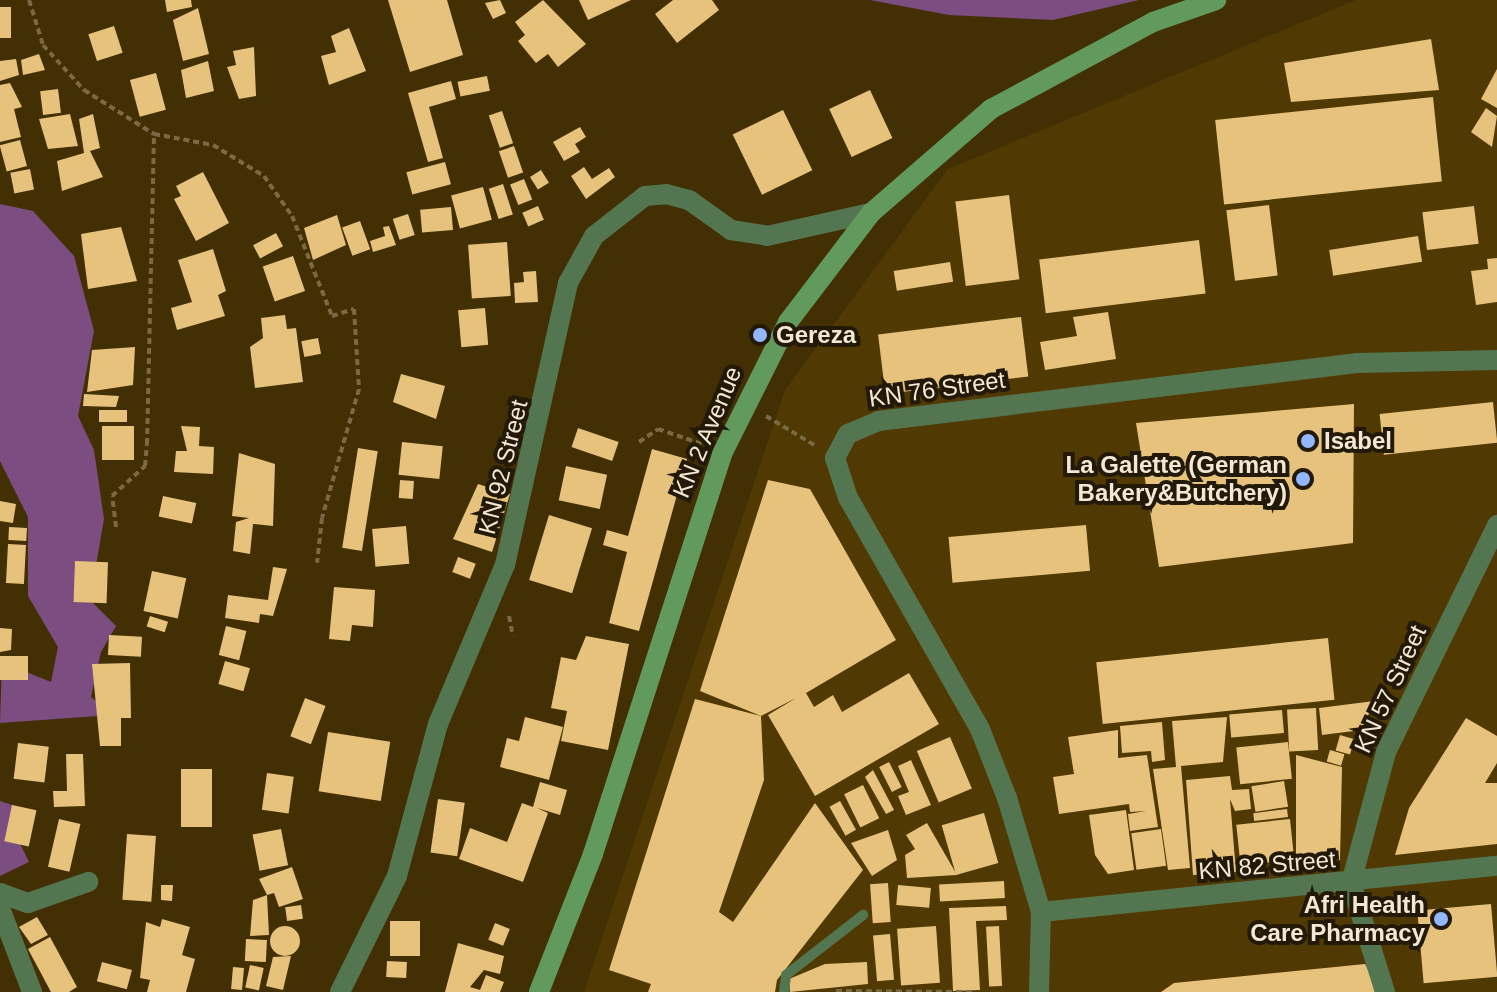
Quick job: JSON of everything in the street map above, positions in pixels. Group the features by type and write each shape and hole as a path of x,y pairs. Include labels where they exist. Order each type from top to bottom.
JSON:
{"main road":[{"name":"KN 2 Avenue","path":"539,992 593,854 722,454 743,402 788,322 871,213 991,109 1153,22 1216,0"}],"street":[{"name":"KN 92 Street","path":"340,992 397,876 438,724 505,565 568,283 594,236 645,196 666,194 689,200 731,230 767,236 871,213"},
{"name":"KN 76 Street","path":"835,458 848,434 878,421 1357,363 1497,360"},
{"path":"835,458 848,498 980,729 1041,912 1039,992"},
{"name":"KN 57 Street","path":"1351,883 1386,752 1497,525"},
{"name":"KN 82 Street","path":"1041,912 1497,866"},
{"path":"0,893 28,903 88,882"},
{"path":"1351,883 1385,992"},
{"path":"0,908 32,992"}],"lane":[{"path":"784,992 786,975 863,915"}],"path":[{"path":"29,0 43,45 84,90 154,134 213,145 264,176 292,216 332,316 354,309 359,389 322,518 317,563"},
{"path":"116,527 112,496 145,466 154,134"},
{"path":"743,402 835,458"},
{"path":"639,442 658,429 722,454"},
{"path":"836,991 976,992"}],"shaded area":[{"path":"870,0 1139,0 1053,20 949,15"},
{"path":"1356,0 1497,0 1497,992 584,992 785,390 948,169"},
{"path":"0,204 33,211 74,256 94,331 78,416 94,450 104,519 90,600 116,626 101,652 91,697 112,715 0,723 2,662 51,682 58,647 28,596 28,517 0,461"},
{"path":"0,801 12,805 12,827 29,862 0,876"}],"building":[{"path":"165,0 191,0 192,7 167,12"},
{"path":"388,0 447,0 463,55 410,72"},
{"path":"500,0 506,13 493,19 485,3"},
{"path":"543,0 586,44 558,67 548,54 536,63 518,41 525,35 515,22"},
{"path":"579,0 631,0 588,20"},
{"path":"673,0 712,0 719,10 677,43 655,14"},
{"path":"0,7 11,7 11,38 0,38"},
{"path":"198,8 209,54 183,61 173,20"},
{"path":"114,26 123,53 97,61 88,34"},
{"path":"349,28 366,71 329,85 321,56 336,52 331,36"},
{"path":"1431,39 1439,90 1291,102 1284,63"},
{"path":"254,47 256,96 239,99 227,67 236,65 233,51"},
{"path":"39,54 45,70 23,75 21,60"},
{"path":"16,59 19,75 0,81 0,61"},
{"path":"208,61 214,91 186,98 181,70"},
{"path":"1497,69 1497,108 1481,99"},
{"path":"156,73 166,110 140,117 130,80"},
{"path":"487,76 490,91 460,96 458,82"},
{"path":"451,81 456,99 429,107 443,158 428,162 408,93"},
{"path":"10,83 22,107 14,109 21,137 0,142 0,85"},
{"path":"58,89 61,113 43,115 40,91"},
{"path":"870,90 892,138 852,157 829,109"},
{"path":"1433,97 1442,182 1224,204 1215,120"},
{"path":"1486,108 1497,116 1492,147 1471,132"},
{"path":"783,110 812,170 762,195 733,135"},
{"path":"502,111 513,143 500,148 489,116"},
{"path":"70,114 78,146 48,149 39,119"},
{"path":"93,114 100,148 90,151 103,177 62,191 57,161 84,153 79,119"},
{"path":"580,127 586,137 575,144 580,152 564,161 553,142"},
{"path":"20,140 27,166 7,172 0,145"},
{"path":"514,146 523,172 508,178 499,151"},
{"path":"445,162 451,184 412,195 406,172"},
{"path":"584,167 592,179 609,168 615,177 586,199 571,176"},
{"path":"30,169 34,190 14,193 10,173"},
{"path":"541,170 549,183 538,190 530,177"},
{"path":"203,172 229,223 196,241 174,199 181,196 176,186"},
{"path":"524,179 532,199 518,205 510,185"},
{"path":"503,184 513,214 499,219 489,189"},
{"path":"483,187 492,220 460,228 451,196"},
{"path":"1009,195 1019,279 966,286 955,202"},
{"path":"1269,205 1278,275 1235,281 1226,210"},
{"path":"538,206 544,220 528,226 522,213"},
{"path":"1474,206 1479,244 1427,250 1422,212"},
{"path":"451,207 453,230 422,233 420,210"},
{"path":"408,214 415,235 400,240 393,219"},
{"path":"337,215 346,245 313,260 304,228"},
{"path":"360,221 370,249 352,256 342,227"},
{"path":"389,226 396,245 373,252 370,241 385,236 383,227"},
{"path":"121,227 137,281 88,289 81,234"},
{"path":"276,233 283,246 260,258 253,245"},
{"path":"1418,236 1422,262 1333,276 1329,250"},
{"path":"1199,240 1206,294 1046,313 1039,260"},
{"path":"507,242 511,296 472,299 468,245"},
{"path":"213,249 226,291 218,295 225,316 177,330 171,308 192,302 178,260"},
{"path":"293,256 305,291 275,301 263,266"},
{"path":"1497,258 1497,302 1476,305 1471,271 1488,269 1487,259"},
{"path":"950,262 953,282 897,291 894,271"},
{"path":"536,271 538,302 515,303 514,283 524,282 523,272"},
{"path":"485,308 488,345 461,347 458,310"},
{"path":"1108,312 1116,359 1045,370 1040,342 1077,336 1073,317"},
{"path":"285,315 287,329 296,328 303,382 255,388 250,347 263,338 261,318"},
{"path":"1021,317 1028,377 885,394 878,335"},
{"path":"318,338 321,354 304,357 301,341"},
{"path":"135,347 133,385 87,392 92,350"},
{"path":"401,374 445,386 436,419 393,402"},
{"path":"84,394 119,396 116,407 83,406"},
{"path":"1493,402 1497,443 1384,455 1380,414"},
{"path":"1354,404 1353,543 1159,567 1136,423"},
{"path":"99,410 127,410 127,422 99,422"},
{"path":"102,426 134,426 134,460 102,460"},
{"path":"181,426 200,427 199,446 214,447 213,474 174,472 176,451 187,451"},
{"path":"578,428 619,442 612,461 571,447"},
{"path":"402,442 443,446 439,479 399,475"},
{"path":"358,448 378,451 362,551 342,548"},
{"path":"652,449 687,459 639,631 609,623 627,552 603,545 607,530 628,536"},
{"path":"239,453 275,464 273,526 253,524 250,554 233,551 236,522 249,518 232,516"},
{"path":"566,466 607,475 600,509 559,500"},
{"path":"400,480 414,481 413,499 399,498"},
{"path":"768,480 810,489 896,640 806,693 814,707 833,695 842,712 909,673 939,724 815,796 768,715 796,698 761,716 700,691"},
{"path":"478,484 510,494 492,552 453,539"},
{"path":"163,496 196,503 192,524 159,517"},
{"path":"0,501 16,504 13,523 0,521"},
{"path":"549,515 592,528 572,593 529,580"},
{"path":"1086,525 1090,571 953,583 949,537"},
{"path":"406,526 409,564 375,567 372,529"},
{"path":"9,527 27,528 26,541 8,540"},
{"path":"8,544 26,545 24,584 6,583"},
{"path":"458,557 476,564 470,579 452,572"},
{"path":"75,561 108,562 107,603 74,602"},
{"path":"273,567 287,569 273,616 260,614 259,623 225,618 228,595 268,600"},
{"path":"152,571 186,578 178,618 143,611"},
{"path":"334,587 375,590 373,627 352,625 350,641 329,639"},
{"path":"150,616 168,622 165,632 147,626"},
{"path":"226,626 246,631 239,660 219,655"},
{"path":"0,628 12,629 11,650 0,652"},
{"path":"109,635 142,637 141,657 108,655"},
{"path":"586,636 629,644 608,750 561,741 567,711 551,708 561,657 576,660"},
{"path":"1328,638 1334,700 1103,724 1096,662"},
{"path":"0,656 28,656 28,680 0,680"},
{"path":"225,661 250,668 243,691 218,684"},
{"path":"130,663 131,718 121,718 121,746 100,746 92,664"},
{"path":"305,698 326,706 311,744 290,736"},
{"path":"695,699 761,716 764,780 719,912 733,922 815,803 863,870 777,980 775,992 648,992 651,984 609,970"},
{"path":"1374,701 1362,730 1322,735 1319,708"},
{"path":"1316,708 1318,750 1289,751 1287,710"},
{"path":"1282,710 1284,733 1231,738 1229,715"},
{"path":"525,717 563,727 549,780 500,767 507,738 519,741"},
{"path":"1227,717 1223,762 1181,766 1190,868 1168,870 1153,769 1176,767 1172,721"},
{"path":"1466,718 1497,736 1497,763 1485,783 1497,783 1497,844 1395,855 1409,808"},
{"path":"1162,722 1165,760 1152,762 1151,751 1122,753 1120,726"},
{"path":"1118,730 1118,758 1147,755 1158,827 1130,831 1128,814 1146,811 1130,812 1129,804 1059,814 1053,777 1074,774 1068,737"},
{"path":"328,732 390,742 381,801 319,791"},
{"path":"1340,735 1354,739 1350,755 1336,750"},
{"path":"950,737 972,789 939,803 917,751"},
{"path":"1288,742 1292,779 1240,784 1236,747"},
{"path":"18,743 49,747 44,783 14,779"},
{"path":"1330,750 1344,754 1341,766 1327,762"},
{"path":"66,754 83,754 85,806 54,807 53,791 67,791"},
{"path":"1296,755 1342,767 1340,860 1296,863"},
{"path":"911,760 931,805 906,815 898,796 909,792 898,766"},
{"path":"889,762 902,787 892,792 879,767"},
{"path":"181,769 212,769 212,827 181,827"},
{"path":"873,770 894,810 886,814 865,777"},
{"path":"267,773 294,777 289,813 262,810"},
{"path":"1230,776 1232,790 1249,789 1251,809 1235,811 1230,799 1236,872 1193,875 1186,780"},
{"path":"1284,781 1288,807 1255,812 1251,786"},
{"path":"540,782 567,790 560,815 537,808 548,813 523,882 459,859 470,828 507,842 522,803 533,807"},
{"path":"863,785 879,818 860,827 844,794"},
{"path":"438,799 465,803 457,856 430,852"},
{"path":"840,801 856,830 846,836 830,807"},
{"path":"12,805 36,810 29,846 4,841"},
{"path":"1287,809 1288,817 1254,821 1253,813"},
{"path":"1126,810 1134,870 1108,874 1095,855 1089,815"},
{"path":"984,813 998,863 956,875 942,825"},
{"path":"59,819 80,824 69,872 48,867"},
{"path":"1290,819 1294,860 1241,865 1236,825"},
{"path":"927,823 957,875 907,878 905,855 915,849 906,835"},
{"path":"281,829 288,865 260,871 253,835"},
{"path":"1161,829 1166,866 1136,870 1131,833"},
{"path":"888,830 897,860 872,876 851,843"},
{"path":"127,834 156,836 151,902 122,900"},
{"path":"292,867 303,899 279,907 274,893 267,895 259,879"},
{"path":"1004,881 1005,898 940,901 939,884"},
{"path":"888,883 891,922 873,923 870,884"},
{"path":"161,885 173,885 172,901 161,900"},
{"path":"898,885 931,888 929,908 896,905"},
{"path":"267,895 269,935 250,936 253,900"},
{"path":"1491,904 1497,977 1424,983 1417,910"},
{"path":"301,905 303,919 287,921 285,907"},
{"path":"1006,906 1007,920 976,921 980,990 953,991 949,908"},
{"path":"37,917 48,935 31,944 19,927"},
{"path":"162,919 190,927 182,955 195,959 186,992 147,992 150,980 140,978 146,922 160,927"},
{"path":"390,921 420,921 420,956 390,956"},
{"path":"495,923 510,929 503,946 488,940"},
{"path":"285,926 296,930 300,941 296,952 285,956 274,952 270,941 274,930"},
{"path":"936,926 940,983 901,986 897,929"},
{"path":"999,926 1002,986 989,987 986,927"},
{"path":"890,934 894,980 877,981 873,935"},
{"path":"50,937 77,987 69,992 51,992 28,949"},
{"path":"246,939 267,940 266,962 245,961"},
{"path":"458,943 504,956 500,974 484,970 470,987 480,990 486,975 504,982 500,992 445,992"},
{"path":"291,956 283,990 266,986 273,957"},
{"path":"387,961 407,962 406,978 386,977"},
{"path":"102,962 132,970 127,989 97,981"},
{"path":"867,962 868,984 790,992 789,979 825,964"},
{"path":"1365,964 1380,992 1161,992 1174,983"},
{"path":"250,965 264,968 259,990 245,987"},
{"path":"233,967 244,968 242,990 231,989"}],"place":[{"name":"Gereza","path":"760,335"},
{"name":"Isabel","path":"1308,441"},
{"name":"La Galette (German Bakery&Butchery)","path":"1303,479"},
{"name":"Afri Health Care Pharmacy","path":"1441,919"}]}
